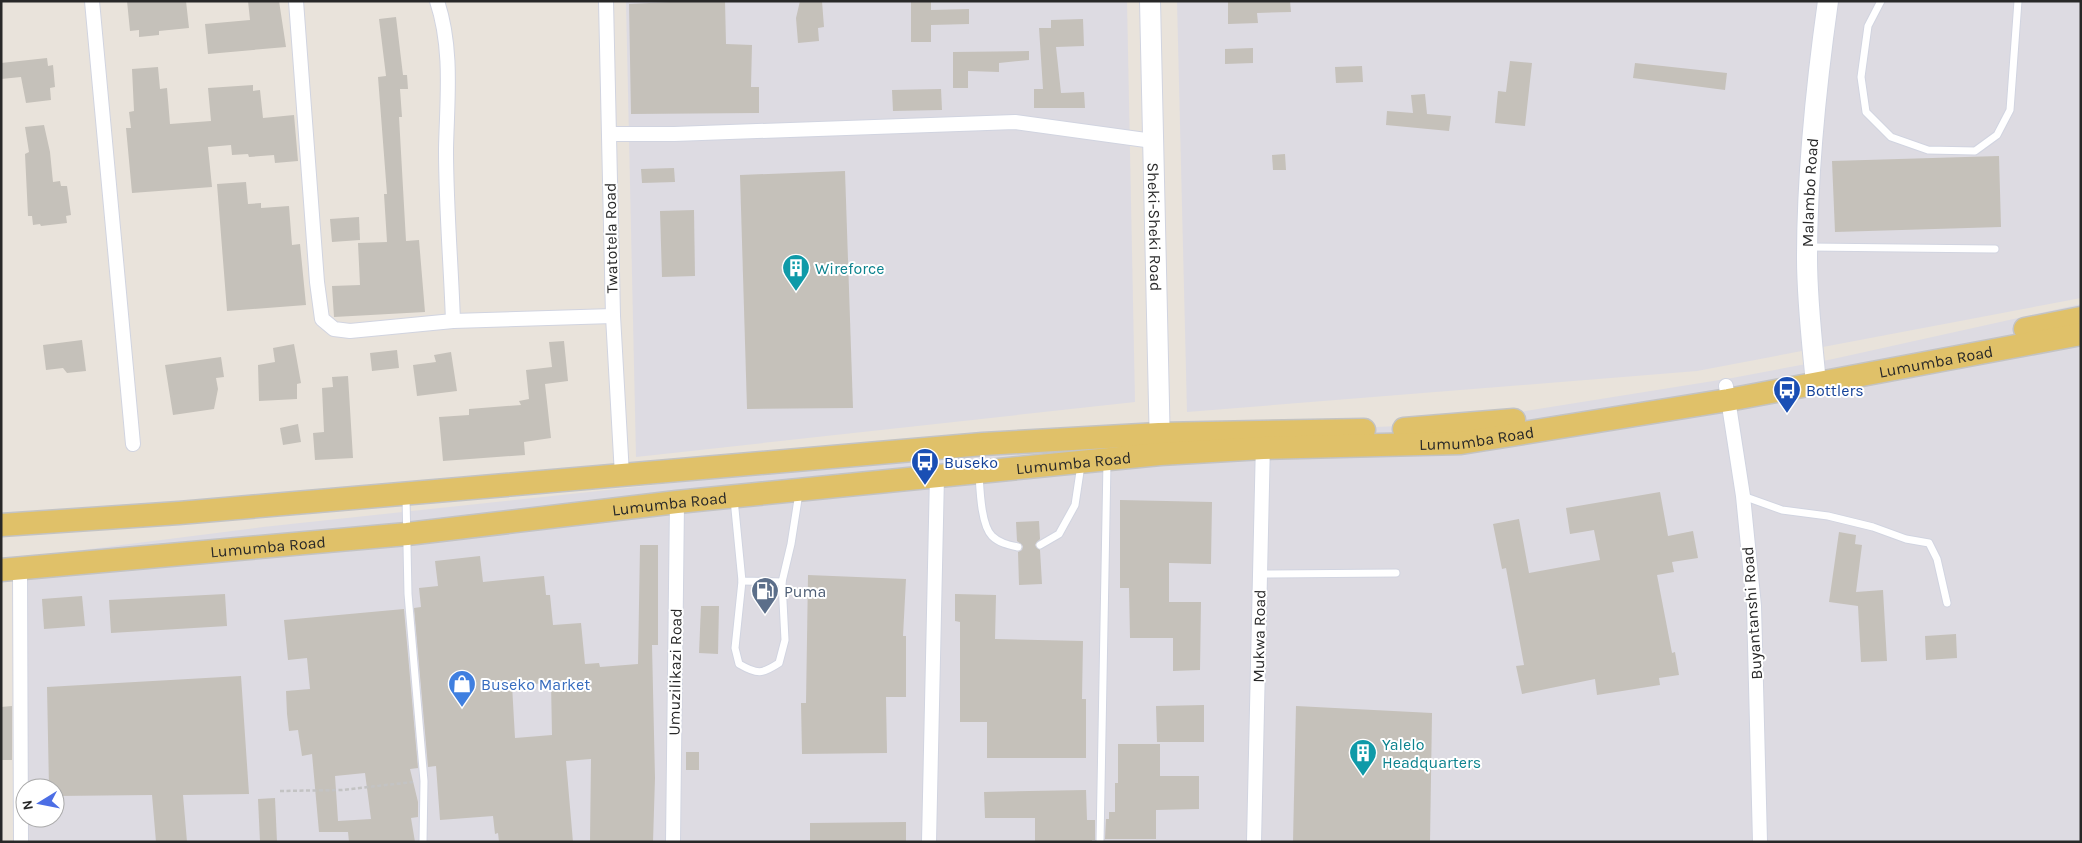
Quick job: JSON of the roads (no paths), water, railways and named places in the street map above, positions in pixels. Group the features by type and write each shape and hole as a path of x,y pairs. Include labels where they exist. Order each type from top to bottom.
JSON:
{"main road":[{"name":"Lumumba Road","path":"1816,377 2081,318"},
{"name":"Lumumba Road","path":"1,525 406,494 881,452 1263,440 1379,430 1460,426 1727,393 2081,334"},
{"name":"Lumumba Road","path":"11,570 407,534 677,502 1082,462 1107,459 1160,444"}],"street":[{"path":"92,1 133,444"},
{"path":"296,1 317,282 322,319 334,329 350,331 453,321 613,316"},
{"path":"437,1 445,31 447,62 446,150 453,321"},
{"name":"Twatotela Road","path":"606,1 613,316 622,474"},
{"name":"Sheki-Sheki Road","path":"1150,1 1160,444"},
{"name":"Malambo Road","path":"1816,377 1807,247 1809,182 1828,1"},
{"path":"609,134 694,134 1015,122 1153,141"},
{"name":"Buyantanshi Road","path":"1727,393 1742,496 1754,606 1760,842"},
{"name":"Mukwa Road","path":"1254,842 1263,440"},
{"path":"928,842 937,475"},
{"name":"Umuzilikazi Road","path":"673,842 677,502"},
{"path":"11,570 21,842"}],"lane":[{"path":"1881,1 1868,26 1860,77 1866,112 1891,137 1928,150 1975,151 1997,136 2010,110 2018,1"},
{"path":"1807,247 1995,249"},
{"path":"1100,842 1107,459"},
{"path":"1040,545 1059,534 1075,505 1082,462"},
{"path":"979,471 982,507 991,535 1003,543 1018,547"},
{"path":"734,496 742,581 735,648 739,664 752,672 765,672 779,662 785,640 782,582 791,544 799,490"},
{"path":"406,494 408,594 424,781 423,842"},
{"path":"1742,496 1782,510 1828,516 1873,527 1906,539 1929,543 1938,559 1947,603"},
{"path":"1260,574 1396,573"},
{"path":"742,581 782,582"}],"place":[{"name":"Wireforce","path":"796,292"},
{"name":"Bottlers","path":"1787,414"},
{"name":"Buseko","path":"925,486"},
{"name":"Puma","path":"765,615"},
{"name":"Buseko Market","path":"462,708"},
{"name":"Yalelo Headquarters","path":"1363,777"}]}
